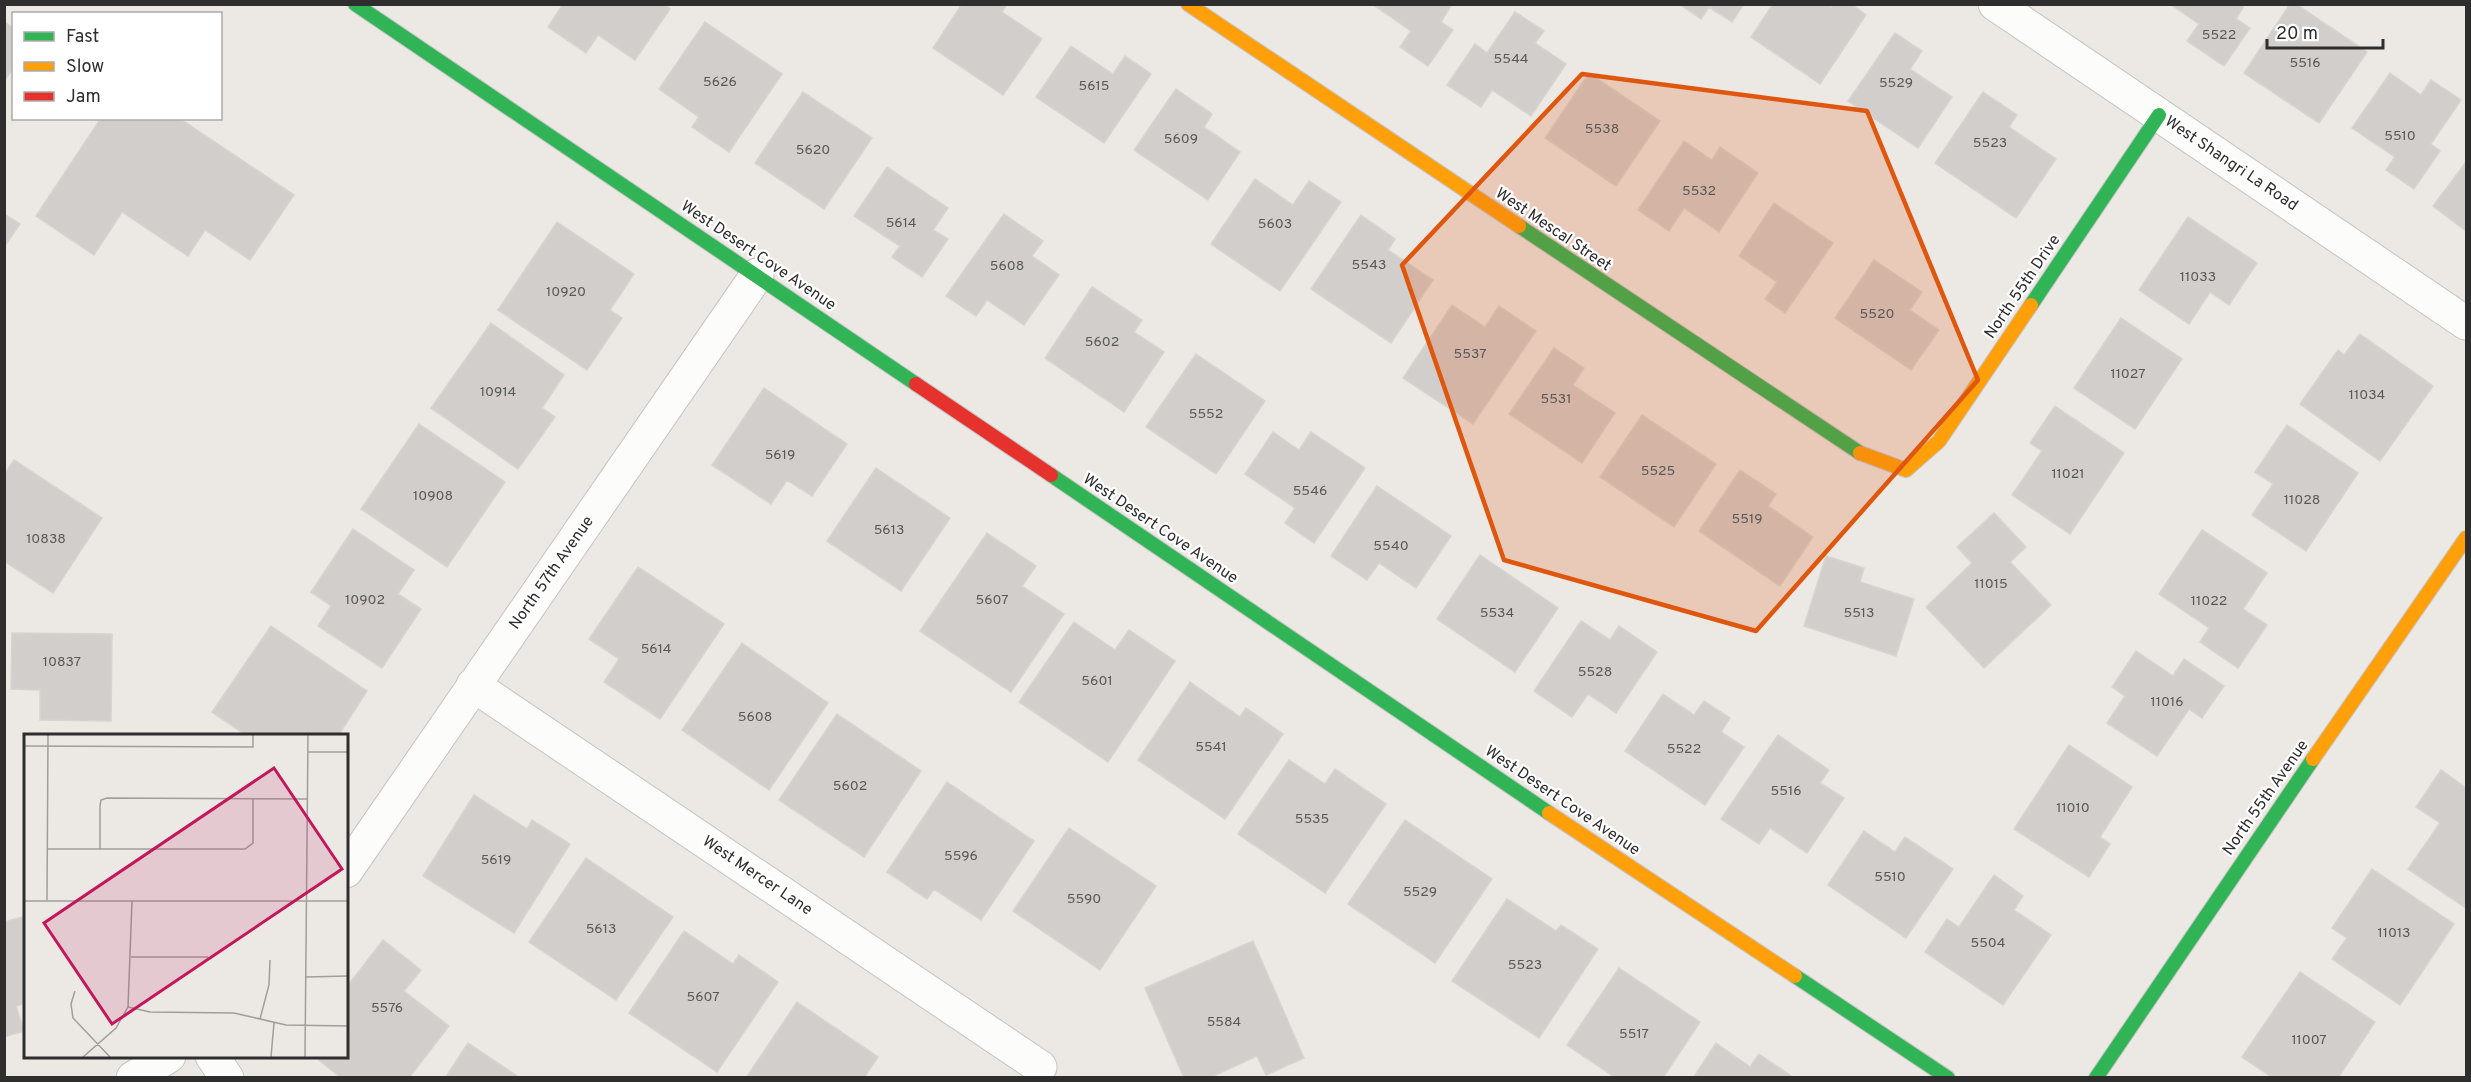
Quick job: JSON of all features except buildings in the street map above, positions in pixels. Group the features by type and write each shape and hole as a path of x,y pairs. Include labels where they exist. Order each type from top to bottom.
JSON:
{"street":[{"name":"West Desert Cove Avenue","path":"355,4 758,275 1474,763 1948,1077"},
{"name":"West Mescal Street","path":"1188,4 1854,452 1906,470"},
{"name":"West Shangri La Road","path":"1995,4 2466,323"},
{"name":"North 55th Drive","path":"1906,470 1939,441 2159,116"},
{"name":"North 57th Avenue","path":"348,868 758,275"},
{"name":"North 55th Avenue","path":"2096,1077 2466,538"},
{"name":"West Mercer Lane","path":"473,685 1040,1067"},
{"path":"133,1077 166,1058"},
{"path":"213,1058 227,1077"}],"highlighted area":[{"path":"1582,74 1867,111 1978,380 1756,631 1504,560 1402,265"}],"traffic: fast":[{"path":"355,4 916,384"},
{"path":"2031,305 2159,115"},
{"path":"1519,226 1860,453"},
{"path":"1051,475 1549,813"},
{"path":"2096,1078 2313,759"},
{"path":"1795,976 1948,1078"}],"traffic: slow":[{"path":"1188,4 1519,226"},
{"path":"1860,453 1906,470 1939,441 2031,305"},
{"path":"2313,759 2466,538"},
{"path":"1549,813 1795,976"}],"traffic: jam":[{"path":"916,384 1051,475"}]}
